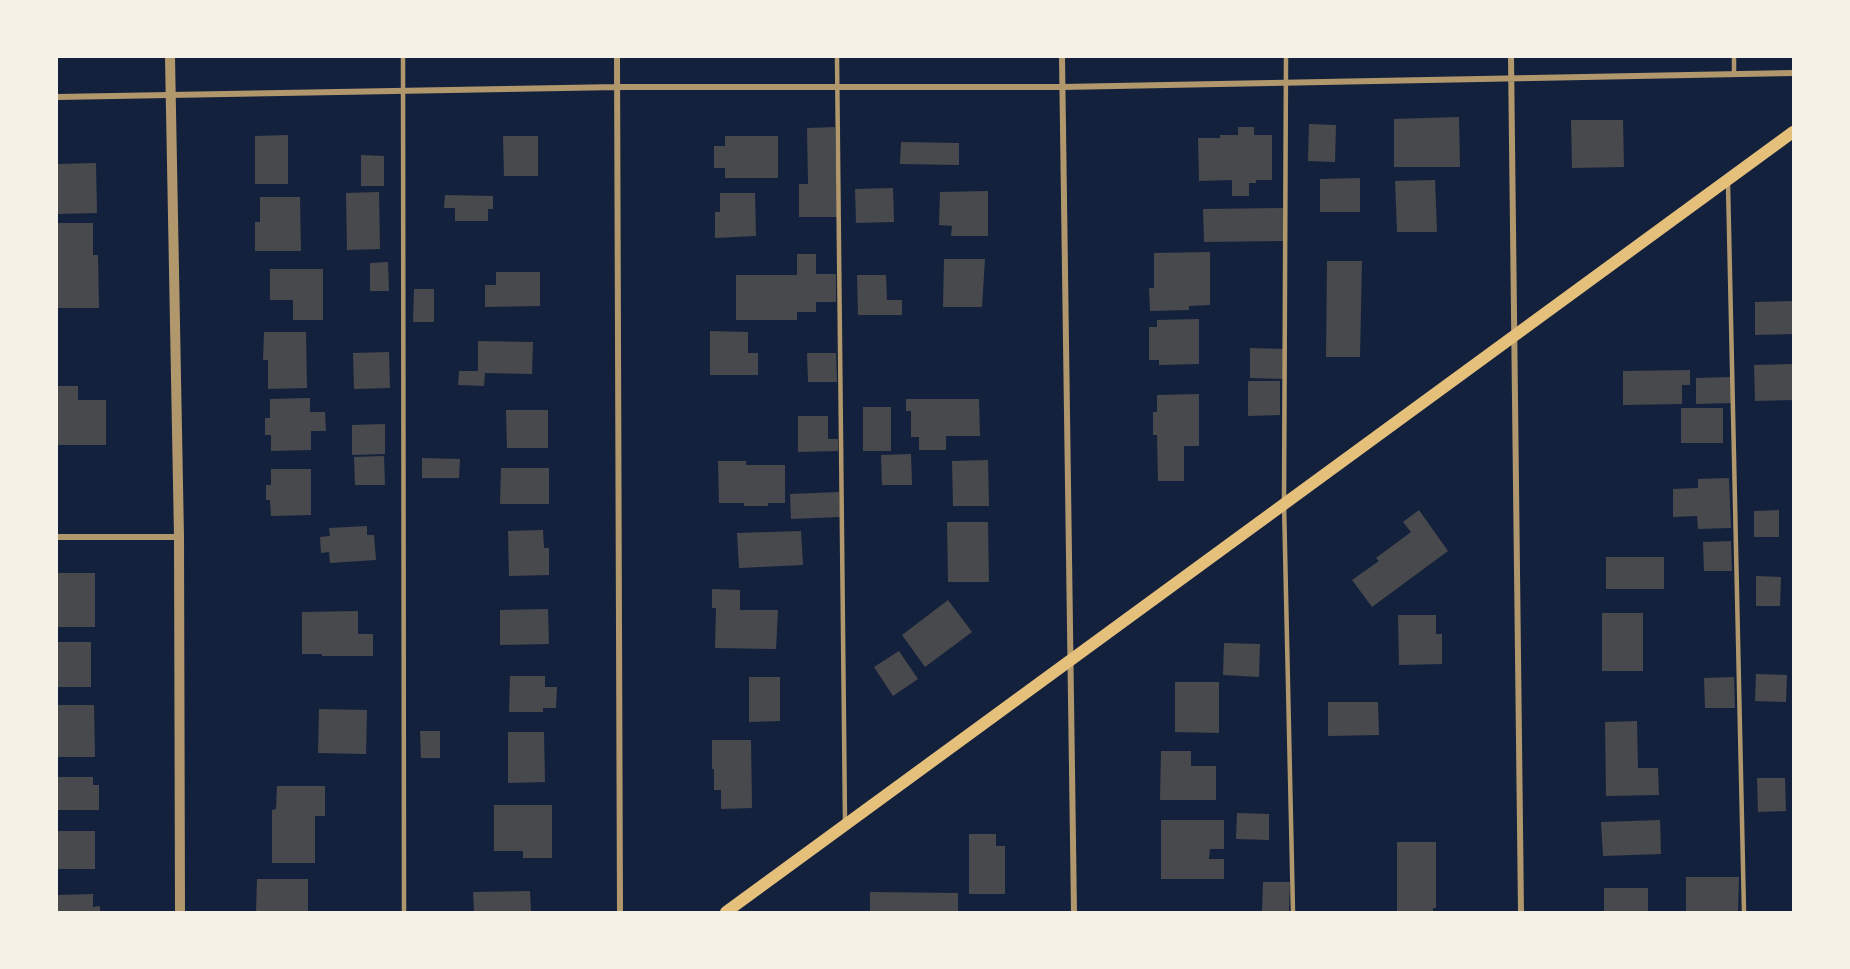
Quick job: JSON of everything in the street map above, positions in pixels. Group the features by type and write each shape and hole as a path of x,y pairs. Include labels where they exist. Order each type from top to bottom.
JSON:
{"main road":[{"path":"726,912 1793,132"}],"street":[{"path":"170,57 179,537 180,912"},
{"path":"617,57 620,912"},
{"path":"1062,57 1074,912"},
{"path":"1511,57 1521,912"},
{"path":"57,97 618,87 1062,87 1793,73"},
{"path":"57,537 179,537"}],"lane":[{"path":"404,57 404,912"},
{"path":"837,57 845,826"},
{"path":"1286,57 1284,503 1293,912"},
{"path":"1734,57 1734,74"},
{"path":"1728,181 1744,912"}],"building":[{"path":"1459,117 1460,167 1394,167 1394,119"},
{"path":"1571,120 1623,120 1624,167 1572,168"},
{"path":"1309,124 1336,125 1335,162 1308,161"},
{"path":"835,127 837,217 799,217 799,184 808,184 807,128"},
{"path":"1238,127 1254,127 1254,135 1272,135 1272,180 1256,180 1256,183 1249,183 1249,196 1232,196 1232,180 1199,181 1198,138 1238,135"},
{"path":"288,135 288,184 255,184 255,136"},
{"path":"503,136 538,136 538,176 504,176"},
{"path":"725,136 778,136 778,178 725,178 725,168 714,168 714,146 725,146"},
{"path":"901,142 959,143 959,165 900,164"},
{"path":"361,155 384,156 384,186 361,186"},
{"path":"96,163 97,213 57,214 57,164"},
{"path":"1360,178 1360,212 1320,212 1320,179"},
{"path":"1435,180 1437,232 1397,232 1395,181"},
{"path":"893,188 894,222 856,223 855,189"},
{"path":"988,191 988,236 951,236 952,226 939,225 940,192"},
{"path":"379,192 380,249 347,250 346,193"},
{"path":"720,193 755,193 756,236 715,238 715,212 720,212"},
{"path":"445,195 493,196 493,209 488,209 488,221 455,221 455,208 444,208"},
{"path":"260,197 300,197 301,251 255,251 255,222 260,222"},
{"path":"1283,208 1283,241 1204,242 1203,209"},
{"path":"57,223 93,223 93,255 98,255 99,308 57,308"},
{"path":"1210,252 1210,305 1189,306 1189,310 1150,311 1149,288 1154,288 1154,253"},
{"path":"797,254 816,254 816,274 836,274 836,302 816,302 816,312 797,312 797,320 736,320 736,275 797,275"},
{"path":"944,259 985,259 982,307 943,307"},
{"path":"1327,261 1362,261 1360,357 1326,357"},
{"path":"388,262 389,291 370,291 370,263"},
{"path":"270,269 323,269 323,320 293,320 293,300 270,300"},
{"path":"496,272 540,272 540,306 485,307 485,285 496,285"},
{"path":"857,275 886,275 887,300 902,300 902,315 858,315"},
{"path":"414,289 434,289 434,322 413,322"},
{"path":"1793,301 1793,334 1755,335 1755,302"},
{"path":"1199,319 1199,364 1159,365 1159,360 1149,360 1149,327 1157,327 1157,320"},
{"path":"710,331 748,332 748,353 758,353 758,375 710,375"},
{"path":"264,332 306,332 307,388 268,389 268,360 263,360"},
{"path":"478,341 533,342 532,374 485,373 484,386 458,385 459,371 478,371"},
{"path":"1250,348 1286,349 1285,379 1250,378"},
{"path":"389,352 390,388 354,389 353,353"},
{"path":"807,353 836,353 837,382 808,382"},
{"path":"1793,364 1793,400 1755,401 1754,365"},
{"path":"1690,370 1690,385 1682,385 1682,404 1623,405 1623,371"},
{"path":"1731,377 1732,403 1696,404 1696,378"},
{"path":"1248,381 1280,381 1280,415 1248,416"},
{"path":"57,386 78,386 78,400 106,400 106,445 57,445"},
{"path":"1199,394 1199,446 1184,446 1184,481 1158,481 1157,435 1153,435 1153,412 1157,412 1157,395"},
{"path":"310,398 310,412 325,412 326,431 311,431 311,450 271,451 271,435 265,435 265,418 270,418 270,399"},
{"path":"906,399 979,399 980,436 946,436 946,450 919,450 919,437 911,437 911,411 906,411"},
{"path":"863,407 891,407 891,451 863,451"},
{"path":"1681,408 1723,408 1723,443 1681,443"},
{"path":"506,410 548,410 548,448 507,448"},
{"path":"798,416 828,416 828,439 838,439 838,451 798,452"},
{"path":"385,424 385,454 352,455 352,425"},
{"path":"911,454 912,485 882,485 881,455"},
{"path":"384,456 385,485 355,485 354,457"},
{"path":"422,458 460,459 459,478 422,478"},
{"path":"988,460 989,506 953,506 952,461"},
{"path":"718,461 746,461 746,465 785,465 785,503 744,506 744,503 719,503"},
{"path":"501,468 549,468 549,504 500,504"},
{"path":"271,469 311,469 311,515 271,516 270,500 266,500 266,485 271,485"},
{"path":"1729,478 1731,528 1698,529 1697,516 1673,517 1673,489 1698,488 1698,479"},
{"path":"839,492 840,517 791,519 790,494"},
{"path":"1419,510 1448,551 1372,607 1352,580 1379,561 1376,558 1411,532 1403,522"},
{"path":"1779,510 1779,537 1754,537 1754,511"},
{"path":"947,522 988,522 989,582 948,582"},
{"path":"367,526 367,535 374,535 376,560 330,563 329,552 321,553 320,537 330,536 329,528"},
{"path":"543,530 544,548 549,548 549,575 509,576 508,531"},
{"path":"801,531 803,565 739,568 737,533"},
{"path":"1731,541 1732,571 1704,571 1703,542"},
{"path":"1606,557 1664,557 1664,589 1606,589"},
{"path":"57,573 95,573 95,627 57,627"},
{"path":"1756,576 1781,577 1780,606 1756,606"},
{"path":"712,589 740,590 740,610 778,610 776,649 715,648 716,608 712,608"},
{"path":"948,600 972,632 925,667 902,635"},
{"path":"548,609 549,644 500,645 500,610"},
{"path":"358,611 358,634 373,634 373,656 302,654 302,612"},
{"path":"1602,613 1643,613 1643,671 1602,671"},
{"path":"1398,615 1436,615 1436,634 1442,634 1442,664 1399,665"},
{"path":"57,642 91,642 91,687 57,687"},
{"path":"1224,643 1260,644 1259,677 1223,675"},
{"path":"899,651 918,679 893,696 874,667"},
{"path":"1756,674 1787,675 1786,702 1755,701"},
{"path":"510,676 545,676 545,687 557,687 556,708 543,708 543,712 509,712"},
{"path":"749,677 780,677 780,721 749,722"},
{"path":"1734,677 1735,708 1705,708 1704,678"},
{"path":"1175,682 1219,682 1219,733 1175,732"},
{"path":"1328,702 1378,702 1379,735 1328,736"},
{"path":"57,705 94,705 95,757 57,757"},
{"path":"319,709 367,710 366,754 318,753"},
{"path":"1637,721 1638,768 1658,768 1659,795 1606,796 1605,722"},
{"path":"420,731 440,731 440,758 421,758"},
{"path":"508,732 544,732 545,782 508,783"},
{"path":"712,740 751,740 752,808 721,809 721,790 714,790"},
{"path":"1161,751 1191,751 1191,766 1216,766 1216,800 1160,800"},
{"path":"57,777 93,777 93,785 99,785 99,810 57,810"},
{"path":"1757,778 1785,778 1786,811 1758,812"},
{"path":"277,786 325,786 325,816 315,816 315,863 272,863 272,810 276,809"},
{"path":"494,805 552,805 552,858 523,858 523,851 494,851"},
{"path":"1237,813 1269,814 1269,840 1236,839"},
{"path":"1161,820 1224,820 1224,849 1210,849 1209,859 1224,859 1224,879 1161,879"},
{"path":"1660,820 1661,854 1603,856 1601,822"},
{"path":"57,831 95,831 95,869 57,869"},
{"path":"969,834 996,834 996,846 1005,846 1005,894 969,894"},
{"path":"1397,842 1436,842 1436,908 1433,908 1433,912 1397,912"},
{"path":"1686,877 1739,877 1738,912 1686,912"},
{"path":"257,879 308,879 308,912 256,912"},
{"path":"1263,882 1290,882 1289,912 1262,912"},
{"path":"1604,888 1648,888 1648,912 1604,912"},
{"path":"530,891 531,912 474,912 473,892"},
{"path":"870,892 958,893 958,912 870,912"},
{"path":"93,894 93,907 100,906 100,912 57,912 57,895"}]}
